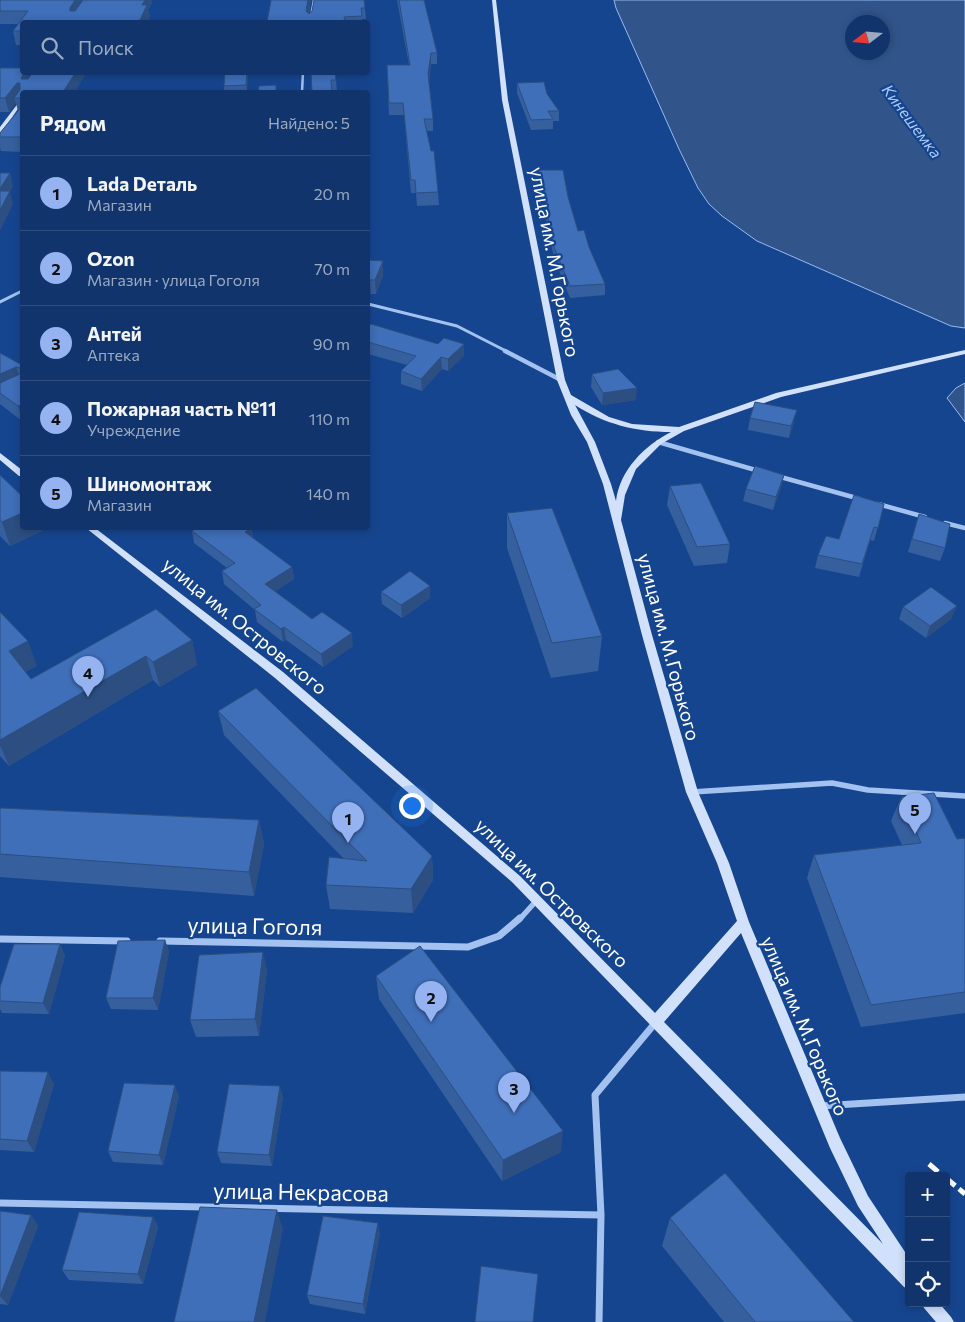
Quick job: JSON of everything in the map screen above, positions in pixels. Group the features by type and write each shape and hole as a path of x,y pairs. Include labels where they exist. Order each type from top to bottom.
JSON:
{"main road":[{"name":"улица им. М.Горького","path":"494,0 505,100 560,380 599,460 618,524 646,634 692,792 723,863 743,922 819,1106 863,1201 905,1266"},
{"path":"0,131 20,103"},
{"path":"618,524 621,495 632,468 658,442 681,429 779,395 965,352"},
{"path":"566,395 588,411 621,425 643,428 681,429"},
{"path":"0,456 20,472"},
{"name":"улица им. Островского","path":"93,530 292,686 516,879 905,1278"},
{"path":"656,1022 743,922"},
{"path":"933,1307 946,1322"}],"street":[{"path":"310,20 314,0"},
{"path":"302,90 303,75"},
{"path":"0,302 20,293"},
{"path":"370,304 457,326 560,380"},
{"path":"658,442 764,472"},
{"path":"773,475 927,518"},
{"path":"936,520 965,528"},
{"path":"692,792 832,783 868,790 965,796"},
{"name":"улица Гоголя","path":"149,941 468,947 483,944 507,932 537,900"},
{"path":"0,939 139,941"},
{"path":"599,1322 601,1215 595,1095 656,1022"},
{"path":"819,1106 965,1097"},
{"name":"улица Некрасова","path":"0,1203 601,1215"}],"water":[{"name":"Кинешемка","path":"614,0 965,0 965,328 951,326 757,241 722,216 709,204 698,188"},
{"path":"965,383 965,422 947,398 956,388"}],"building":[{"path":"0,0 75,0 70,11 75,11 83,0 145,0 142,5 147,5 140,20 21,20 28,11 0,11"},
{"path":"271,0 308,0 306,11 309,14 312,11 314,0 364,0 365,8 361,8 362,16 344,17 345,20 267,20"},
{"path":"399,0 424,0 437,53 431,53 428,74 433,119 424,119 431,151 434,151 438,192 416,193 415,180 411,180 403,103 389,103 387,65 410,65"},
{"path":"20,22 20,31 13,31"},
{"path":"0,68 20,68 20,75 23,75 21,79 28,79 31,75 74,75 64,90 20,90 20,83 17,83 5,98 0,98"},
{"path":"225,75 247,75 246,85 224,86"},
{"path":"311,75 335,75 336,80 331,80 332,90 312,90"},
{"path":"544,82 547,94 559,111 548,111 553,119 531,120 517,83"},
{"path":"276,85 276,90 258,90 259,86"},
{"path":"20,90 20,98 14,98"},
{"path":"20,108 20,137 0,137 0,133"},
{"path":"538,170 563,170 568,197 578,231 584,230 589,247 605,284 570,286 554,247"},
{"path":"0,173 10,173 0,189"},
{"path":"0,191 10,191 0,210"},
{"path":"370,260 383,261 375,280 370,280"},
{"path":"370,325 438,344 444,338 464,344 448,359 441,357 421,379 401,371 416,356 370,343"},
{"path":"0,353 20,364 20,368 16,367 0,374"},
{"path":"618,369 637,388 603,393 592,374"},
{"path":"20,374 20,405 18,406 0,393 0,383"},
{"path":"755,402 797,410 791,426 750,418"},
{"path":"755,466 784,475 776,497 746,489"},
{"path":"0,475 20,494 20,514 2,522 0,520"},
{"path":"701,483 730,544 697,547 670,486"},
{"path":"854,495 884,504 878,528 874,527 862,564 818,555 826,536 839,539"},
{"path":"552,508 602,636 552,643 507,513"},
{"path":"919,514 950,524 945,548 912,539"},
{"path":"248,530 245,532 292,567 265,584 312,619 322,612 352,633 321,654 284,627 281,629 254,609 261,605 222,571 235,563 192,531"},
{"path":"410,571 430,586 401,605 381,592"},
{"path":"931,587 957,606 930,626 903,607"},
{"path":"156,609 192,640 153,662 146,656 0,740 0,612 28,641 9,651 31,679"},
{"path":"256,688 432,856 411,889 326,885 329,857 367,861 218,711"},
{"path":"934,793 957,839 964,838 965,840 965,992 871,1005 814,855 921,843 901,797"},
{"path":"0,808 259,820 249,872 0,854"},
{"path":"165,940 153,998 106,998 118,941"},
{"path":"14,944 60,944 43,1003 0,1001 0,987"},
{"path":"420,946 563,1131 503,1160 376,976"},
{"path":"263,952 255,1019 190,1020 199,955"},
{"path":"0,1071 48,1072 27,1141 0,1139"},
{"path":"124,1083 175,1085 159,1155 108,1151"},
{"path":"229,1084 280,1086 269,1155 217,1152"},
{"path":"725,1173 854,1322 755,1322 670,1218"},
{"path":"200,1207 277,1210 254,1322 174,1322"},
{"path":"0,1211 31,1215 0,1296"},
{"path":"79,1212 153,1217 138,1274 62,1270"},
{"path":"323,1216 378,1223 363,1304 307,1295"},
{"path":"481,1266 538,1274 533,1322 475,1322"}],"railway":[{"path":"929,1164 938,1172"},
{"path":"950,1181 965,1194"}],"place":[{"name":"Пожарная часть №11","path":"88,697"},
{"name":"Шиномонтаж","path":"915,834"},
{"name":"Lada Dеталь","path":"348,843"},
{"name":"Ozon","path":"431,1022"},
{"name":"Антей","path":"514,1113"}]}
